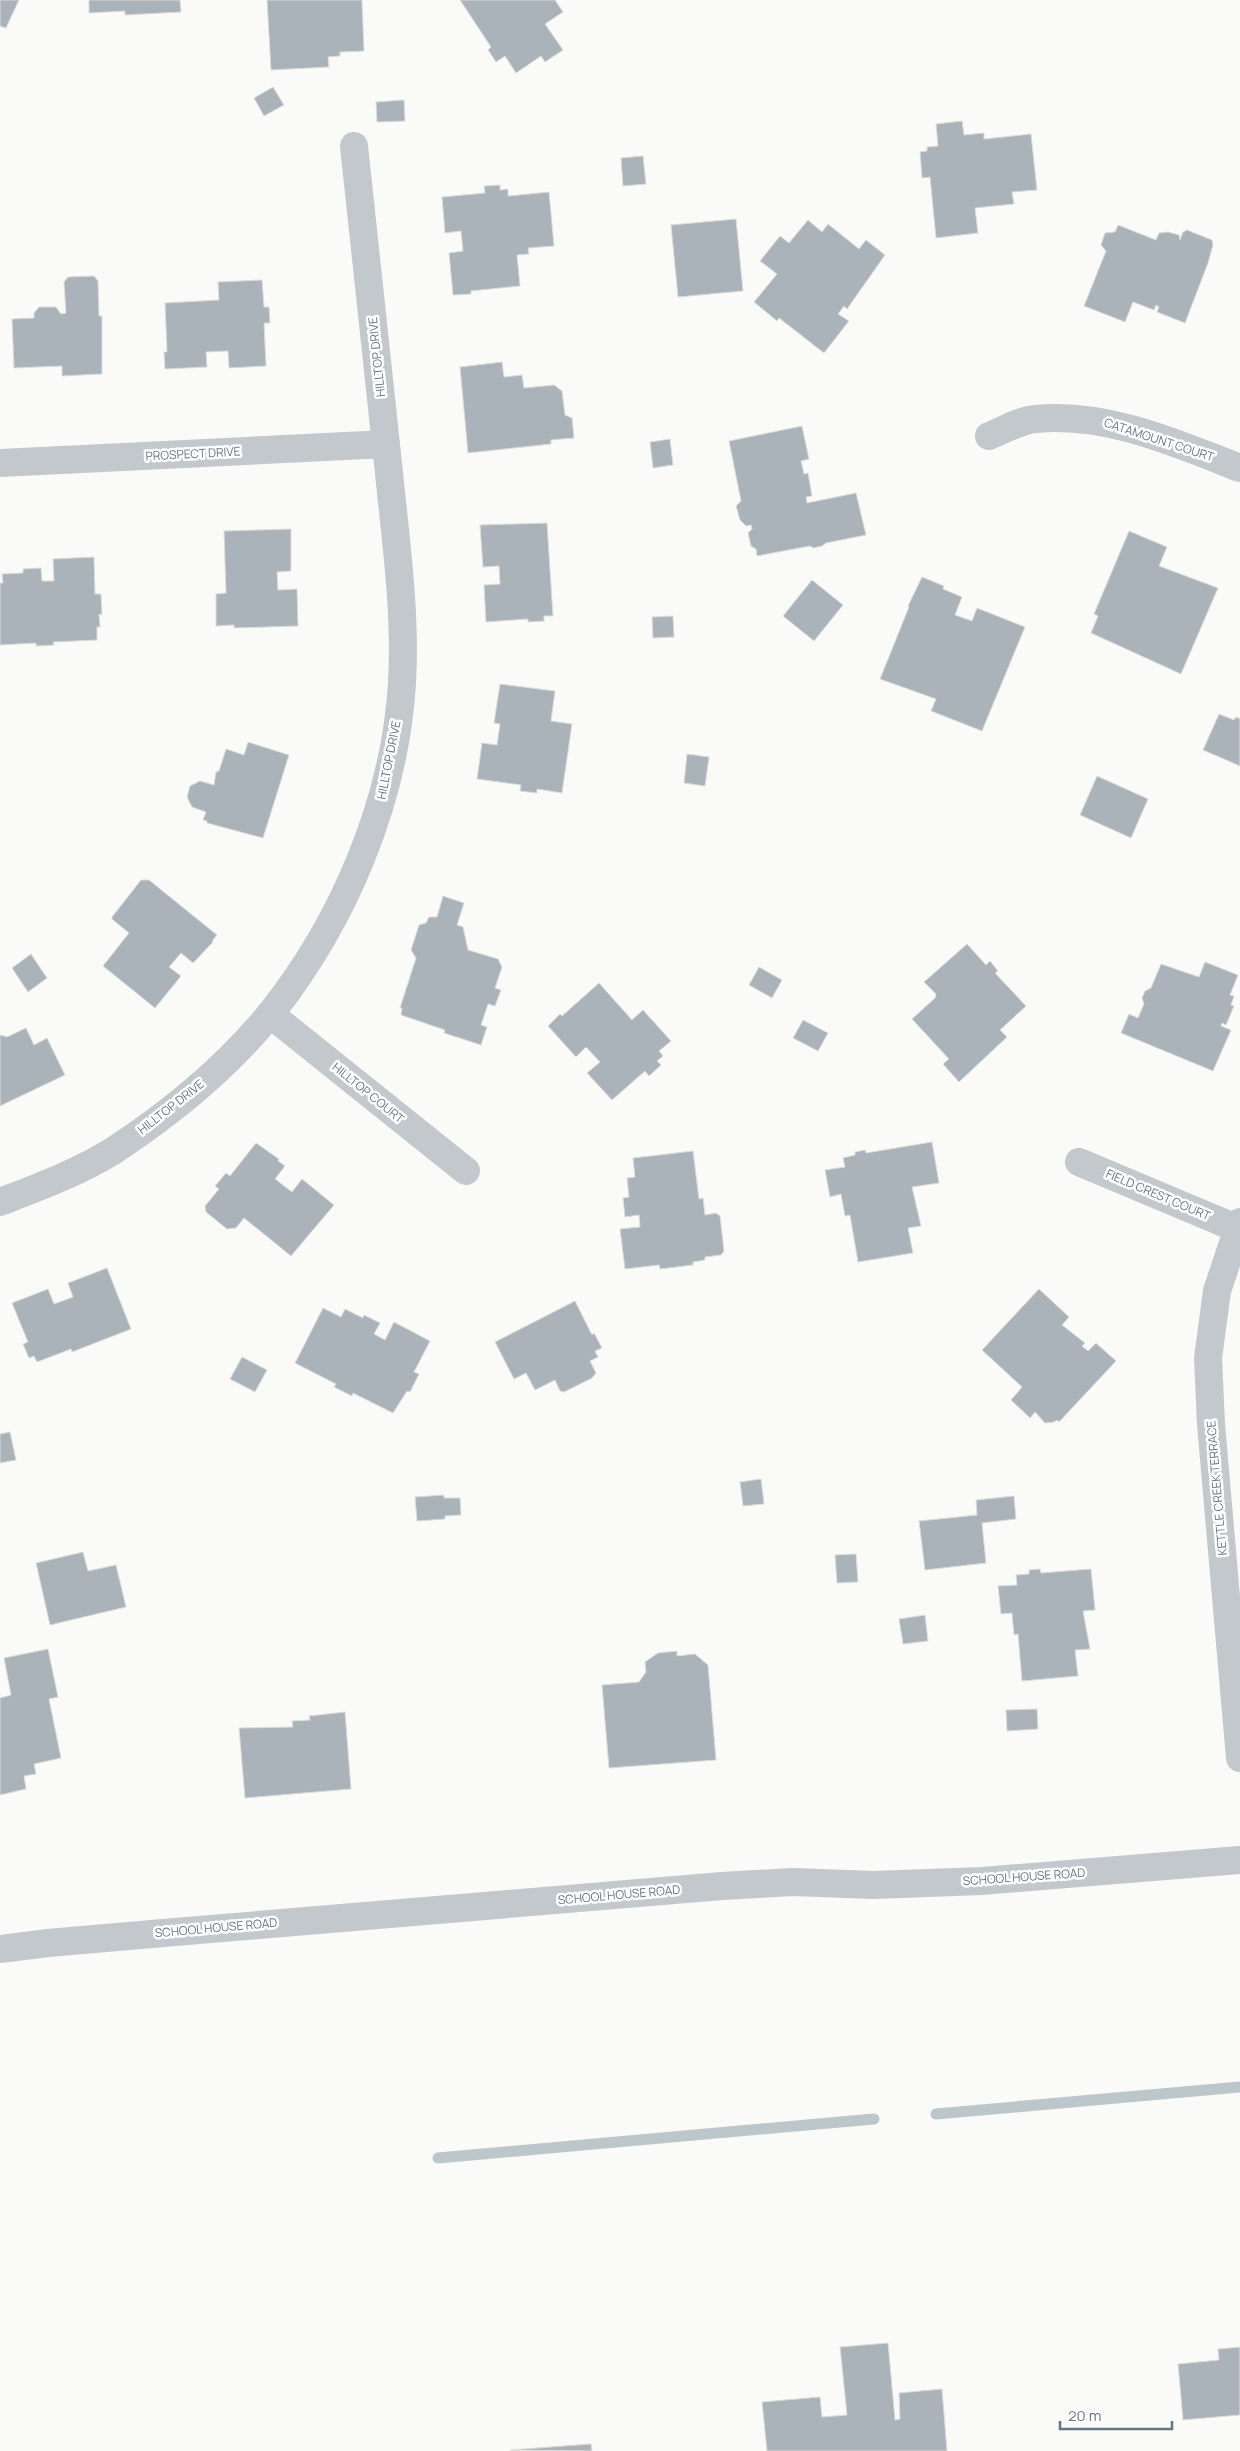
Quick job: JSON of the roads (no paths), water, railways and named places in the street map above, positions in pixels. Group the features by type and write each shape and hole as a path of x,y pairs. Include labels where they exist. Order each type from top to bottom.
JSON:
{"street":[{"name":"HILLTOP DRIVE","path":"0,1202 59,1180 111,1152 177,1106 219,1069 270,1014 300,972 343,899 378,813 391,758 402,684 402,596 354,146"},
{"name":"CATAMOUNT COURT","path":"989,436 1035,419 1097,420 1186,447 1240,468"},
{"name":"PROSPECT DRIVE","path":"0,463 386,444"},
{"name":"HILLTOP COURT","path":"270,1014 466,1172"},
{"name":"FIELD CREST COURT","path":"1079,1162 1238,1225"},
{"name":"KETTLE CREEK TERRACE","path":"1238,1225 1216,1291 1208,1358 1212,1434 1240,1758"},
{"name":"SCHOOL HOUSE ROAD","path":"0,1950 126,1936 722,1886 793,1882 874,1885 982,1880 1240,1860"}],"waterway":[{"path":"936,2114 1240,2087"},
{"path":"438,2158 874,2119"}]}
